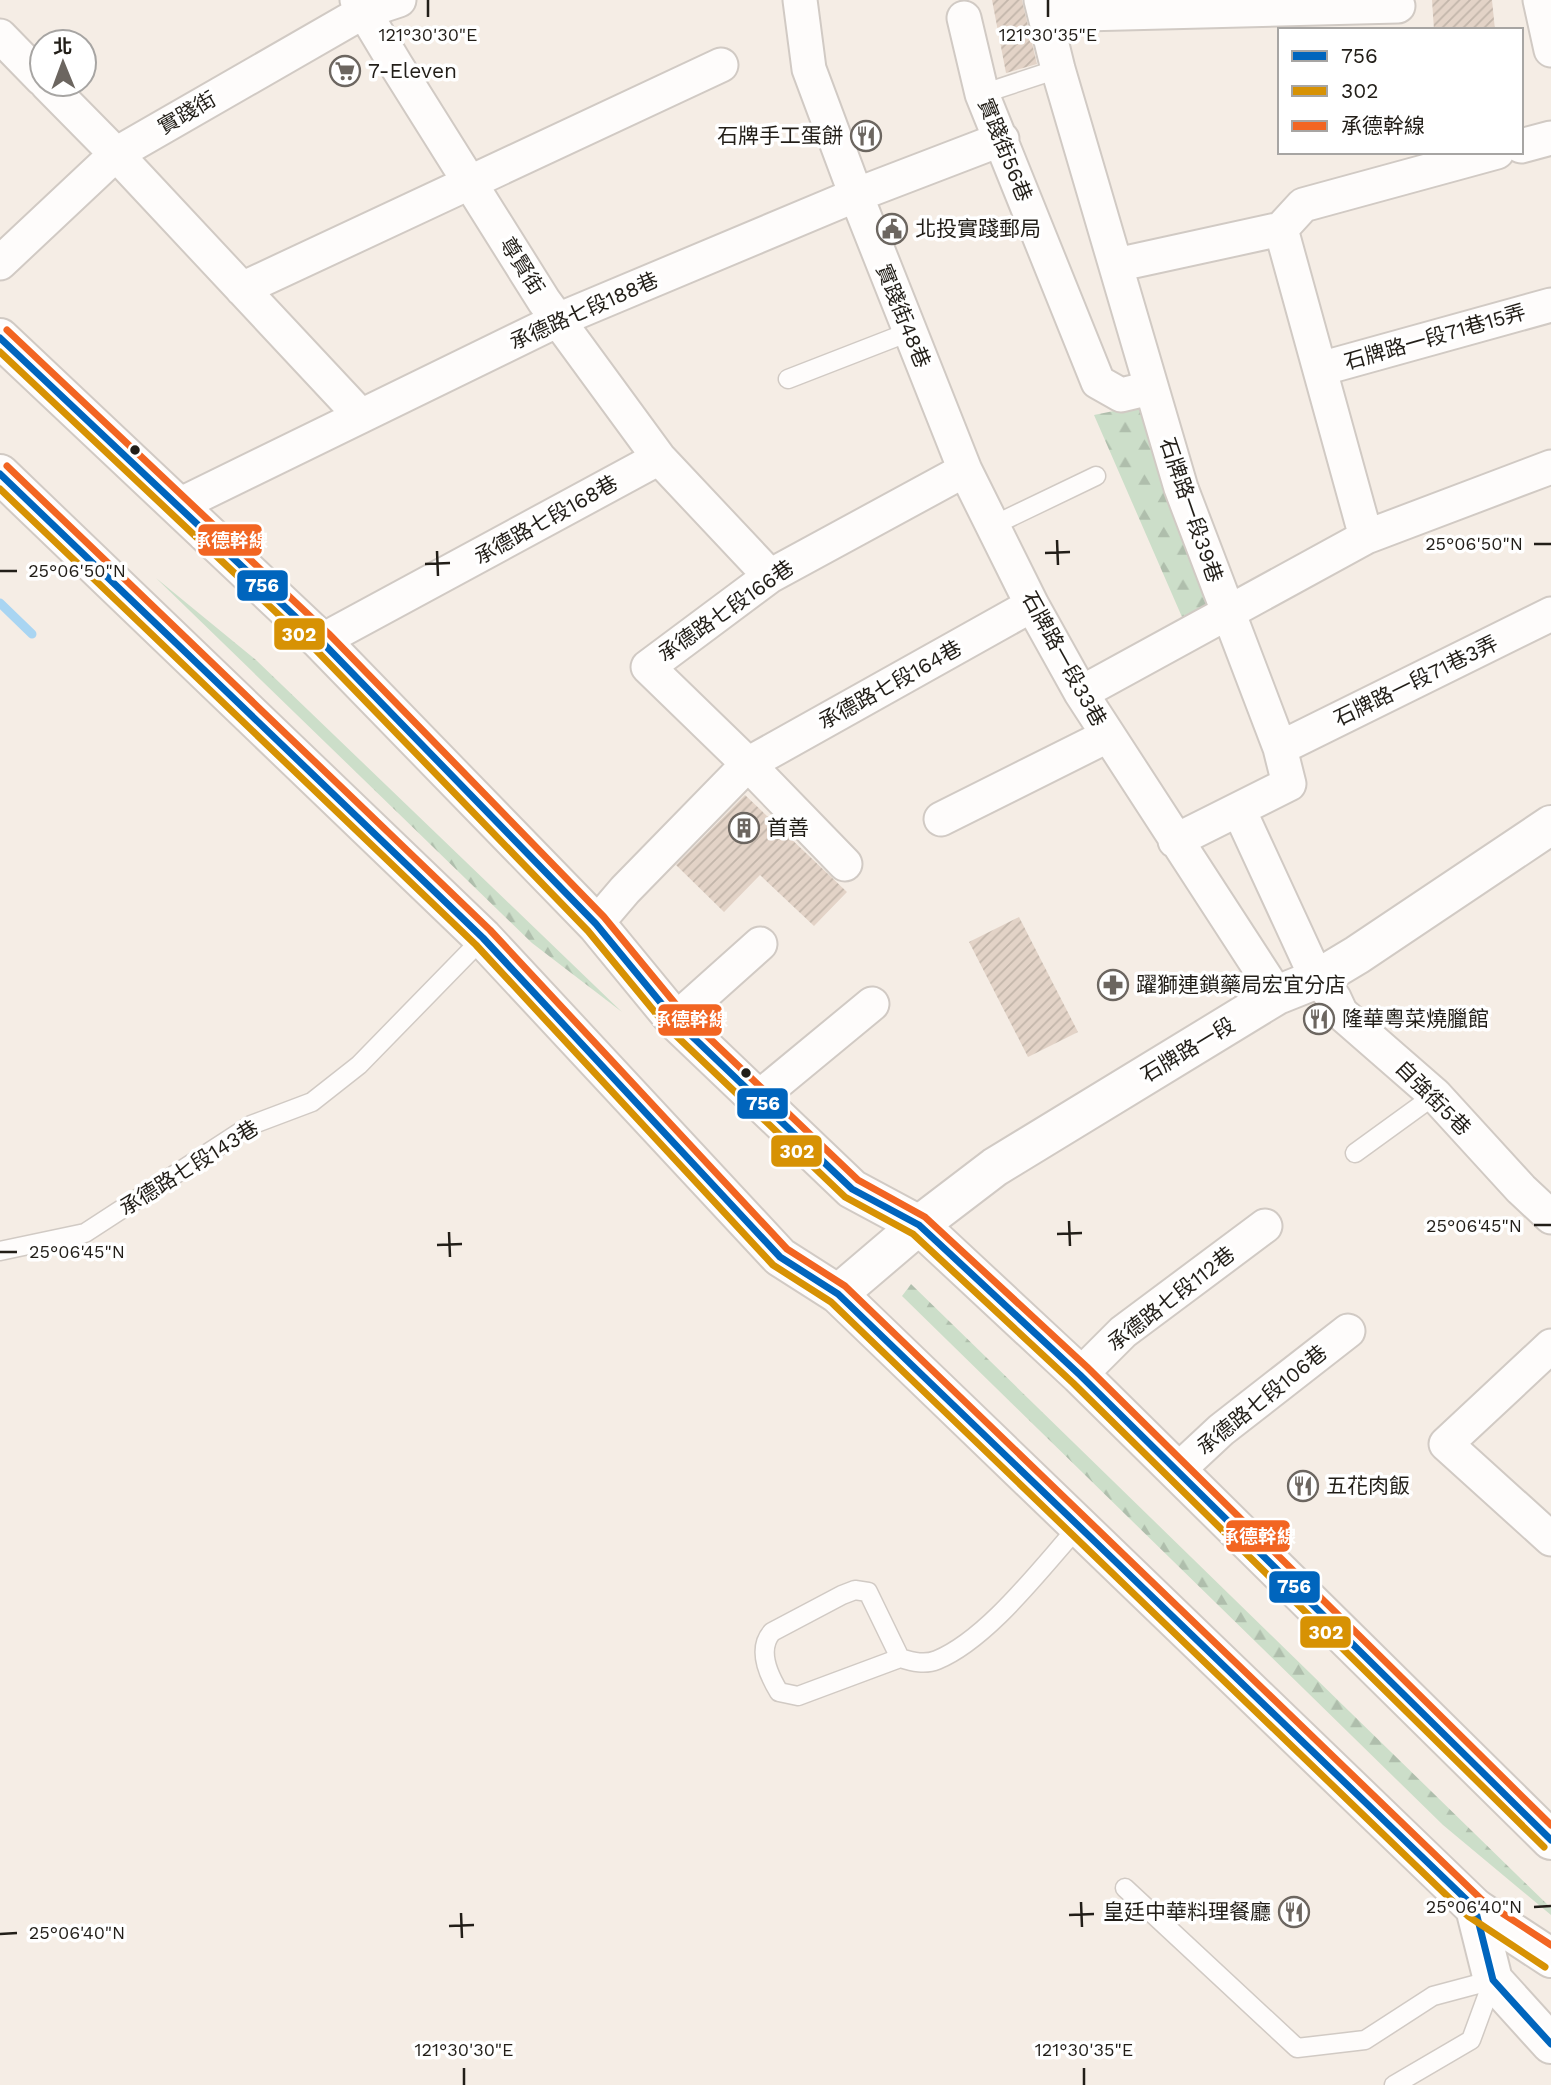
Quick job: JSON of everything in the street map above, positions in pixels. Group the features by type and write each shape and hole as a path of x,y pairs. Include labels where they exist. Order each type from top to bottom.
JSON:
{"main road":[{"path":"0,338 321,641 596,925 675,1020 852,1189 919,1225 1080,1375 1551,1840"},
{"path":"0,474 483,938 780,1257 838,1294 1475,1908 1551,1958"},
{"name":"石牌路一段","path":"838,1294 919,1225 995,1167 1277,995 1317,979 1357,955 1551,825"},
{"path":"1475,1908 1493,1980 1551,2044"}],"street":[{"name":"實踐街","path":"0,263 116,154 360,6 399,0"},
{"name":"實踐街48巷","path":"800,0 809,69 909,332 965,470"},
{"path":"1540,0 1551,50"},
{"name":"尊賢街","path":"360,6 558,320 659,458 770,576"},
{"path":"1043,8 1398,6"},
{"name":"石牌路一段39巷","path":"1043,8 1058,69 1181,488 1280,748 1289,784 1239,810"},
{"name":"實踐街56巷","path":"964,18 982,94 1098,383 1121,395 1150,388"},
{"path":"0,36 28,65"},
{"path":"242,289 721,65"},
{"path":"61,98 361,416"},
{"path":"1523,145 1551,138"},
{"name":"承德路七段188巷","path":"177,506 558,320 856,195 1002,139"},
{"path":"1115,265 1282,229 1303,205 1490,154"},
{"path":"1282,229 1366,537"},
{"name":"石牌路一段71巷15弄","path":"1320,369 1551,305"},
{"name":"承德路七段168巷","path":"321,641 659,458"},
{"path":"1081,693 1366,537 1551,467"},
{"name":"石牌路一段33巷","path":"965,470 1032,605 1107,737 1277,995"},
{"name":"承德路七段166巷","path":"748,764 648,667 770,576 965,470"},
{"name":"承德路七段164巷","path":"596,925 625,890 748,764 1032,605"},
{"name":"石牌路一段71巷3弄","path":"1280,748 1551,614"},
{"path":"941,819 1107,737"},
{"path":"748,764 845,864"},
{"path":"1175,841 1239,810 1317,979"},
{"path":"675,1020 760,944"},
{"name":"自強街5巷","path":"1317,979 1334,998 1341,1013 1435,1095 1521,1189 1551,1217"},
{"path":"757,1099 872,1004"},
{"name":"承德路七段112巷","path":"1080,1375 1122,1332 1265,1226"},
{"name":"承德路七段106巷","path":"1177,1471 1221,1430 1349,1331"},
{"path":"1551,1346 1447,1444 1551,1539"}],"lane":[{"path":"982,94 1058,69"},
{"path":"788,379 909,332"},
{"path":"992,526 1096,476"},
{"name":"承德路七段143巷","path":"0,1251 85,1233 251,1125 312,1102 359,1065 483,938"},
{"path":"1355,1153 1435,1095"},
{"path":"900,1658 868,1592 855,1590 772,1632 765,1640 763,1650 773,1683 779,1692 798,1696 900,1658 916,1663 936,1660 957,1649 998,1617 1079,1526"},
{"path":"1125,1888 1297,2048 1365,2040 1433,1996 1493,1980"},
{"path":"1394,2085 1471,2040 1493,1980"}],"green space":[{"path":"1143,405 1209,603 1182,617 1094,415"},
{"path":"156,578 256,660 622,1012 532,943"},
{"path":"911,1284 1551,1908 1551,1915 1443,1825 902,1296"}],"building":[{"path":"992,0 1022,0 1037,64 1006,73"},
{"path":"1432,0 1492,0 1495,28 1434,28"},
{"name":"首善","path":"745,795 847,892 814,926 760,875 724,912 676,865"},
{"path":"1019,917 1078,1032 1028,1057 969,942"}],"waterway":[{"path":"0,603 32,634"}],"transit line":[{"name":"承德幹線","path":"7,330 329,634 604,917 683,1013 858,1180 925,1217 1087,1367 1551,1825"},
{"name":"756","path":"0,338 321,641 596,924 675,1020 852,1189 919,1225 1080,1375 1551,1840"},
{"name":"302","path":"0,352 314,648 588,931 668,1028 845,1197 913,1234 1073,1383 1544,1847"},
{"name":"承德幹線","path":"7,466 490,930 787,1249 845,1286 1482,1900 1551,1945"},
{"name":"756","path":"0,474 483,938 780,1257 838,1294 1475,1908 1493,1980 1551,2044"},
{"name":"302","path":"0,489 476,945 773,1265 831,1302 1468,1916 1545,1967"}],"place":[{"name":"7-Eleven","path":"345,71"},
{"name":"石牌手工蛋餅","path":"866,136"},
{"name":"北投實踐郵局","path":"892,229"},
{"name":"首善","path":"744,828"},
{"name":"躍獅連鎖藥局宏宜分店","path":"1113,985"},
{"name":"隆華粵菜燒臘館","path":"1319,1019"},
{"name":"五花肉飯","path":"1303,1486"},
{"name":"皇廷中華料理餐廳","path":"1294,1912"}]}
